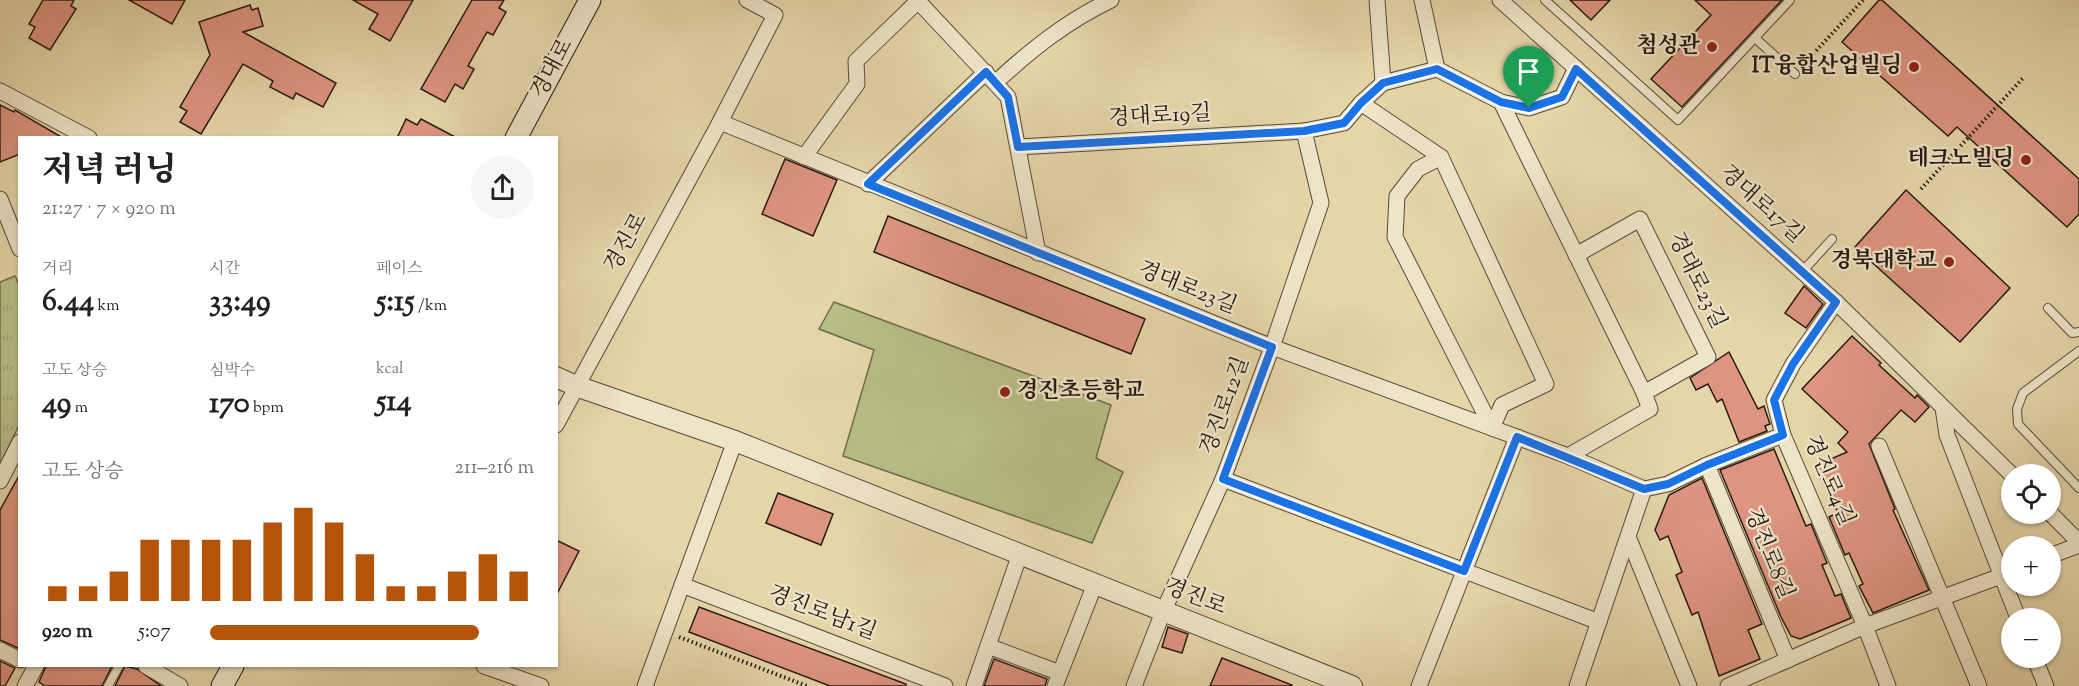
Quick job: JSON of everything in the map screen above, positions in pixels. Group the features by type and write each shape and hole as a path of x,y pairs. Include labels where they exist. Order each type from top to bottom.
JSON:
{"main road":[{"name":"경대로","path":"517,136 590,0"},
{"path":"222,686 232,667"}],"street":[{"path":"720,122 775,15 747,0"},
{"path":"868,184 925,130 991,77 1075,17 1111,0"},
{"path":"1377,0 1383,83"},
{"path":"1422,0 1437,69"},
{"name":"경대로17길","path":"1500,0 1836,302 2001,465"},
{"path":"804,157 857,84 855,61 918,1 1008,97 1038,253"},
{"path":"1304,131 1344,123 1383,83 1437,69 1501,102 1529,108 1562,97 1576,69"},
{"path":"0,91 85,136"},
{"path":"1501,102 1650,409 1568,456"},
{"path":"1361,103 1441,158 1546,384 1502,405 1492,428"},
{"name":"경대로23길","path":"720,122 1272,347 1568,456 1644,489"},
{"name":"경진로","path":"558,421 720,122"},
{"name":"경대로19길","path":"1018,147 1304,131"},
{"name":"경진로12길","path":"1134,686 1163,612 1223,479 1272,347 1321,203 1304,131"},
{"path":"1441,158 1418,170 1396,196 1395,237 1492,428"},
{"path":"0,199 16,229"},
{"name":"경대로23길","path":"1576,255 1640,219 1708,357 1644,393"},
{"name":"경진로4길","path":"1836,302 1793,364 1774,400 1783,435 1865,626 1888,686"},
{"name":"경진로","path":"558,378 735,441 1352,686"},
{"path":"1942,408 1947,435 2001,562"},
{"path":"1576,686 1629,539 1644,489 1668,484 1707,465 1783,435"},
{"path":"1419,686 1517,437"},
{"path":"645,686 735,441"},
{"path":"0,481 18,446"},
{"path":"1879,446 1944,597 1979,686"},
{"name":"경진로8길","path":"1707,465 1788,660"},
{"name":"경진로12길","path":"1223,479 1464,571"},
{"path":"2061,524 2079,543 2061,551"},
{"path":"1629,539 1689,686"},
{"path":"974,686 1020,554"},
{"path":"1464,571 1599,622"},
{"path":"1728,686 1865,626 2001,576"},
{"path":"988,646 1057,680 1095,584"},
{"name":"경진로남1길","path":"682,585 945,686"},
{"path":"0,650 18,659"},
{"path":"25,686 34,667"},
{"path":"148,667 180,686"},
{"path":"2039,668 2046,686"},
{"path":"493,674 541,686"}],"lane":[{"path":"1545,0 1678,120 1790,0"},
{"path":"1755,38 1795,74"},
{"path":"1802,272 1832,239"},
{"path":"2048,308 2072,333 2079,332"},
{"path":"2079,351 2023,393 2017,409 2018,424 2079,488"},
{"path":"108,686 118,667"}],"path":[{"path":"1795,74 1863,0"},
{"path":"1921,189 2024,77"},
{"path":"661,643 674,649 682,628"},
{"path":"679,637 807,686"}],"green space":[{"path":"15,276 18,283 18,427 0,465 0,282"},
{"path":"834,302 1111,405 1096,458 1123,472 1092,543 843,456 874,350 819,329"}],"building":[{"path":"43,0 74,0 71,6 76,9 50,50 29,38 35,27 29,24"},
{"path":"129,0 185,0 172,24"},
{"path":"353,0 413,0 390,41 369,29 378,14"},
{"path":"472,0 504,0 499,8 506,12 493,35 487,32 468,66 474,69 463,89 455,84 445,102 421,89"},
{"name":"첨성관","path":"1570,0 1610,0 1591,20"},
{"name":"첨성관","path":"1695,0 1782,0 1682,107 1651,79 1711,15"},
{"path":"1879,0 1882,0 2079,179 2079,214 2067,227 1957,127 1948,136 1842,42"},
{"path":"250,5 252,10 258,8 263,26 243,32 336,83 323,107 296,93 293,99 270,87 273,81 243,64 201,134 180,122 187,111 180,107 210,55 199,22"},
{"path":"0,105 14,112 15,110 60,136 18,136 18,155 0,162"},
{"path":"406,119 417,125 421,119 453,136 398,136"},
{"path":"785,159 837,180 813,236 762,214"},
{"path":"1906,190 2010,288 1960,342 1855,247"},
{"path":"888,216 1145,319 1131,354 874,252"},
{"path":"1804,286 1823,304 1806,328 1785,313"},
{"path":"1852,336 1881,363 1879,365 1915,398 1917,395 1929,407 1915,422 1901,410 1869,444 1895,509 1893,510 1929,590 1873,613 1859,586 1863,584 1849,553 1845,555 1829,517 1838,513 1815,466 1847,452 1838,443 1848,432 1802,389"},
{"path":"1729,352 1758,409 1764,406 1770,424 1765,426 1767,431 1739,442 1722,399 1717,402 1708,384 1696,390 1690,378"},
{"path":"1774,449 1806,526 1811,524 1827,563 1822,565 1835,596 1841,594 1851,618 1800,639 1791,636 1781,617 1720,470"},
{"path":"18,478 18,648 0,640 0,510"},
{"path":"1702,478 1762,624 1748,630 1760,659 1719,676 1698,612 1692,615 1676,575 1682,572 1668,536 1660,540 1655,530 1669,495"},
{"path":"778,493 833,514 821,545 766,523"},
{"path":"558,541 579,551 558,592"},
{"path":"699,607 906,684 906,686 830,686 689,632"},
{"path":"1168,627 1188,634 1182,653 1162,647"},
{"path":"1222,658 1292,685 1292,686 1210,686"},
{"path":"994,659 1047,679 1045,686 984,686"},
{"path":"0,661 15,668 5,686 0,686"},
{"path":"46,667 112,667 102,686 45,686 39,682"},
{"path":"124,667 129,667 137,669 161,686 115,686"}],"place":[{"name":"첨성관","path":"1712,47"},
{"name":"IT융합산업빌딩","path":"1914,67"},
{"name":"테크노빌딩","path":"2026,160"},
{"name":"경북대학교","path":"1949,262"},
{"name":"경진초등학교","path":"1005,392"}],"route":[{"path":"1437,69 1501,102 1529,108 1562,97 1576,69 1836,302 1793,364 1774,400 1783,435 1707,465 1668,484 1644,489 1517,437 1464,571 1223,479 1272,347 868,184 986,72 1008,97 1018,147 1304,131 1344,123 1383,83 1437,69"}]}
